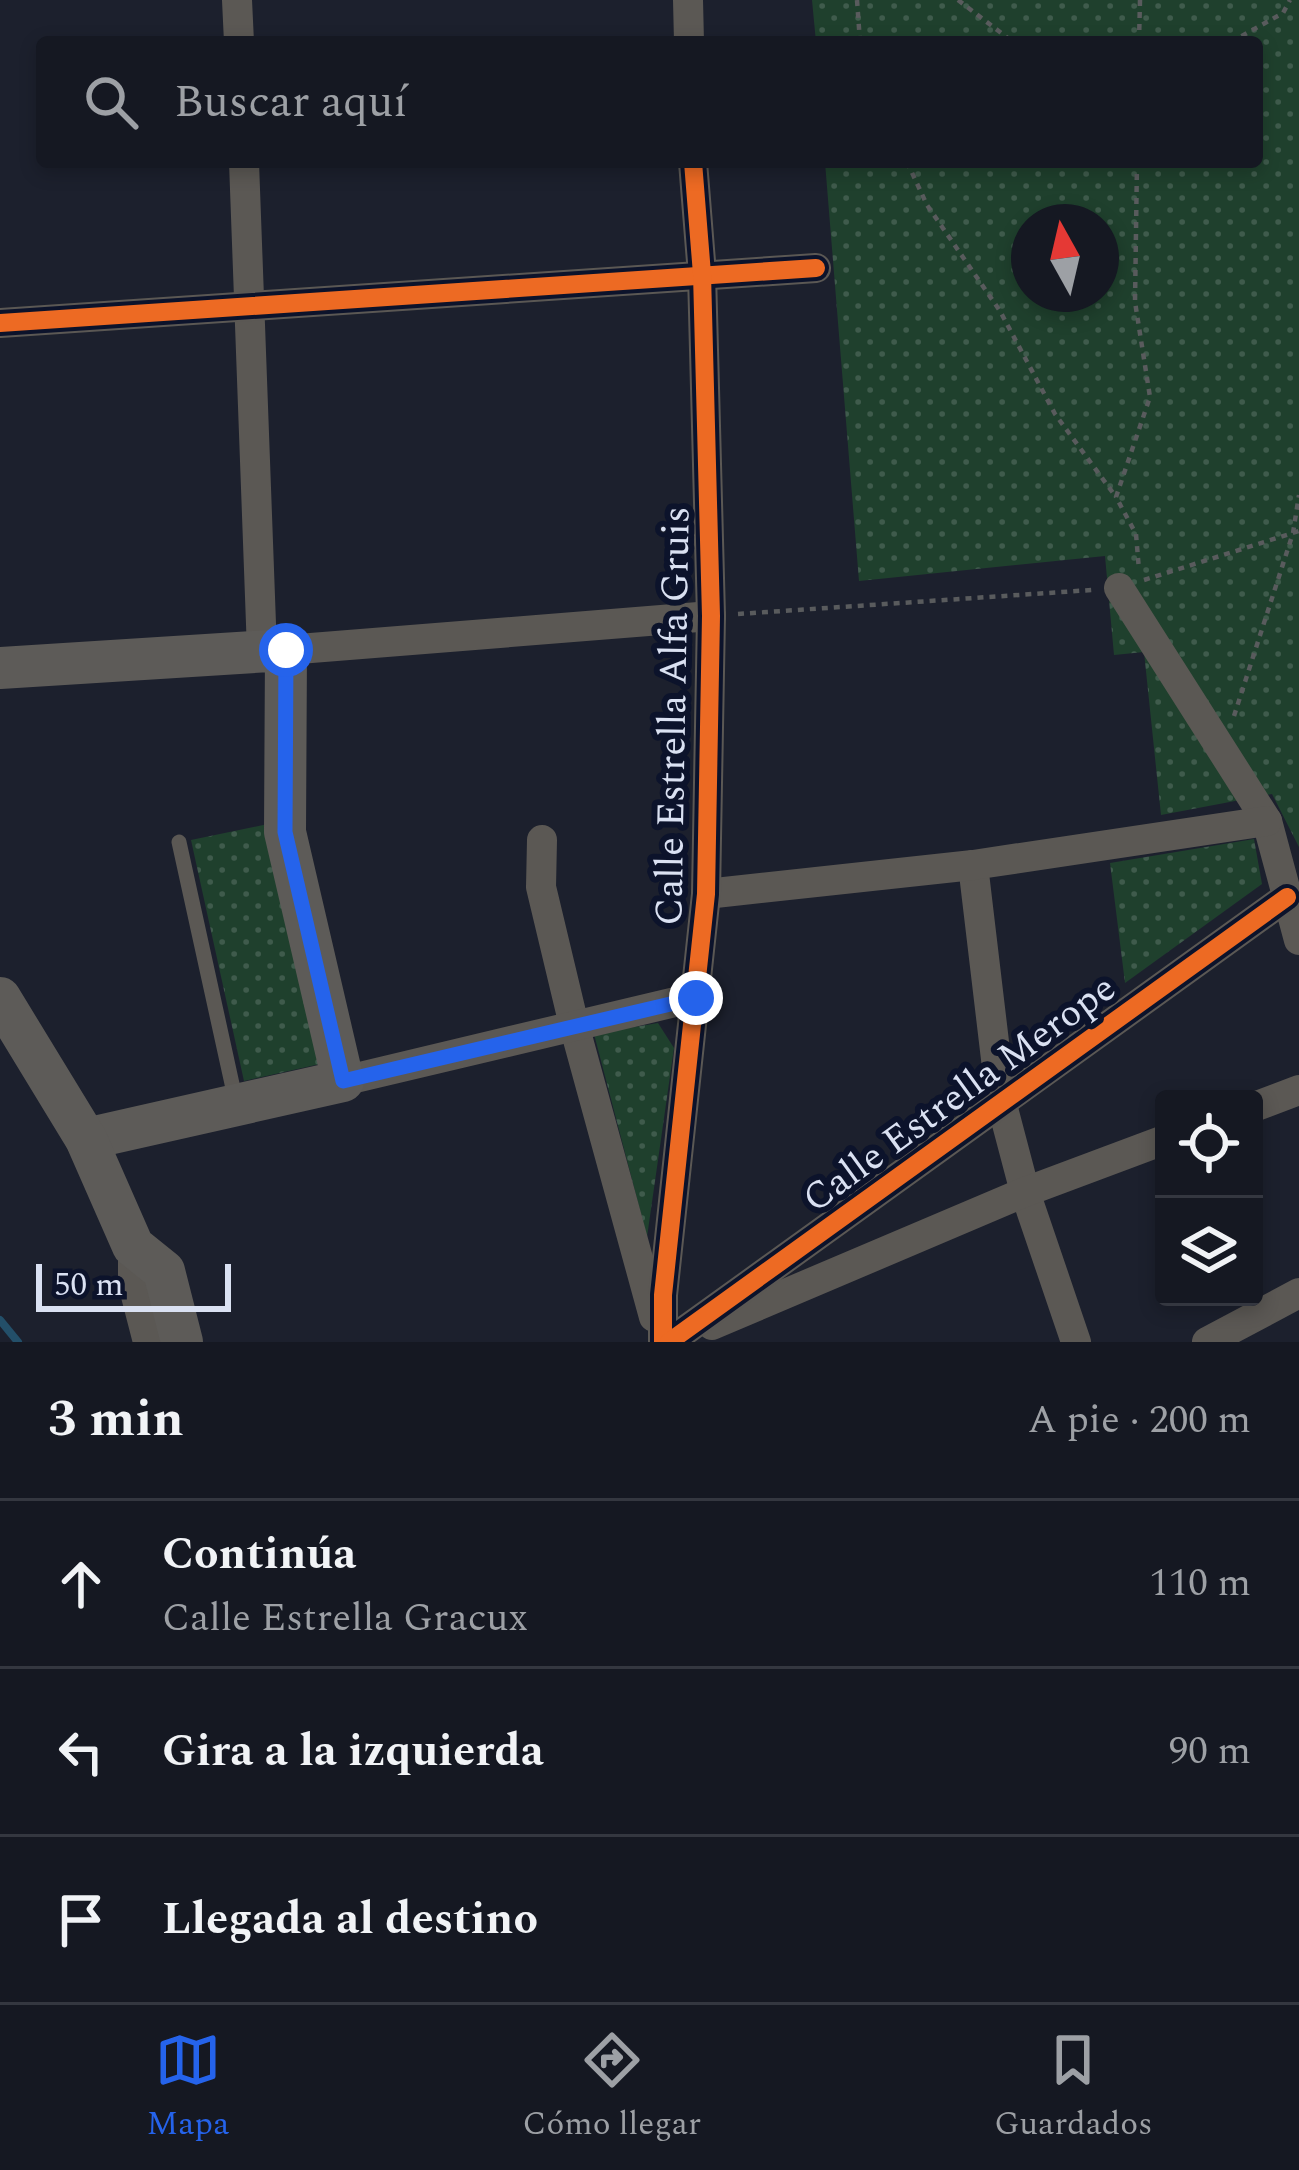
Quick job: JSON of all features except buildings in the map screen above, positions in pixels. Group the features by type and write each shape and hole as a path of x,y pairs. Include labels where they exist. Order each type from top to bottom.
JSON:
{"street":[{"path":"237,0 239,36"},
{"path":"688,0 688,36"},
{"path":"244,168 285,832 343,1081"},
{"name":"Calle Estrella Alfa Gruis","path":"667,1342 663,1295 706,894 711,616 702,274 693,168"},
{"path":"0,323 816,268"},
{"path":"1119,588 1267,821 1299,940"},
{"path":"0,668 711,616"},
{"path":"706,894 973,865 1267,821"},
{"path":"542,840 541,887 574,1025 667,1342 1024,1192 1155,1143"},
{"path":"973,865 1000,1102 1024,1192 1076,1342"},
{"name":"Calle Estrella Merope","path":"667,1342 1287,897"},
{"path":"0,998 86,1139 134,1246 133,1284 148,1342"},
{"path":"86,1139 696,998"},
{"path":"1263,1104 1299,1090"},
{"path":"134,1246 164,1270 182,1342"},
{"path":"1207,1342 1299,1293"}],"lane":[{"path":"179,842 236,1105"}],"path":[{"path":"857,0 860,36"},
{"path":"958,0 1004,36"},
{"path":"1139,0 1139,36"},
{"path":"1242,36 1283,13 1290,0"},
{"path":"910,168 927,205 1000,311 1054,414 1116,497 1136,534 1140,581 1296,532"},
{"path":"1116,497 1150,397 1135,302 1137,168"},
{"path":"1223,750 1296,532 1299,495"},
{"path":"711,616 1119,588"}],"green space":[{"path":"812,0 1299,0 1299,847 1272,794 1161,815 1144,652 1114,655 1105,556 859,581 825,168 1263,168 1263,36 815,36"},
{"path":"268,824 320,1064 244,1081 191,840"},
{"path":"1254,839 1262,884 1125,983 1110,863"},
{"path":"658,1023 674,1048 647,1237 594,1034"}],"waterway":[{"path":"0,1320 18,1342"}],"cycle path":[{"path":"663,1342 663,1295 706,894 711,616 702,274 693,168"},
{"path":"0,323 816,268"},
{"path":"669,1342 1287,897"}],"route":[{"path":"286,650 285,832 343,1081 696,998"}]}
